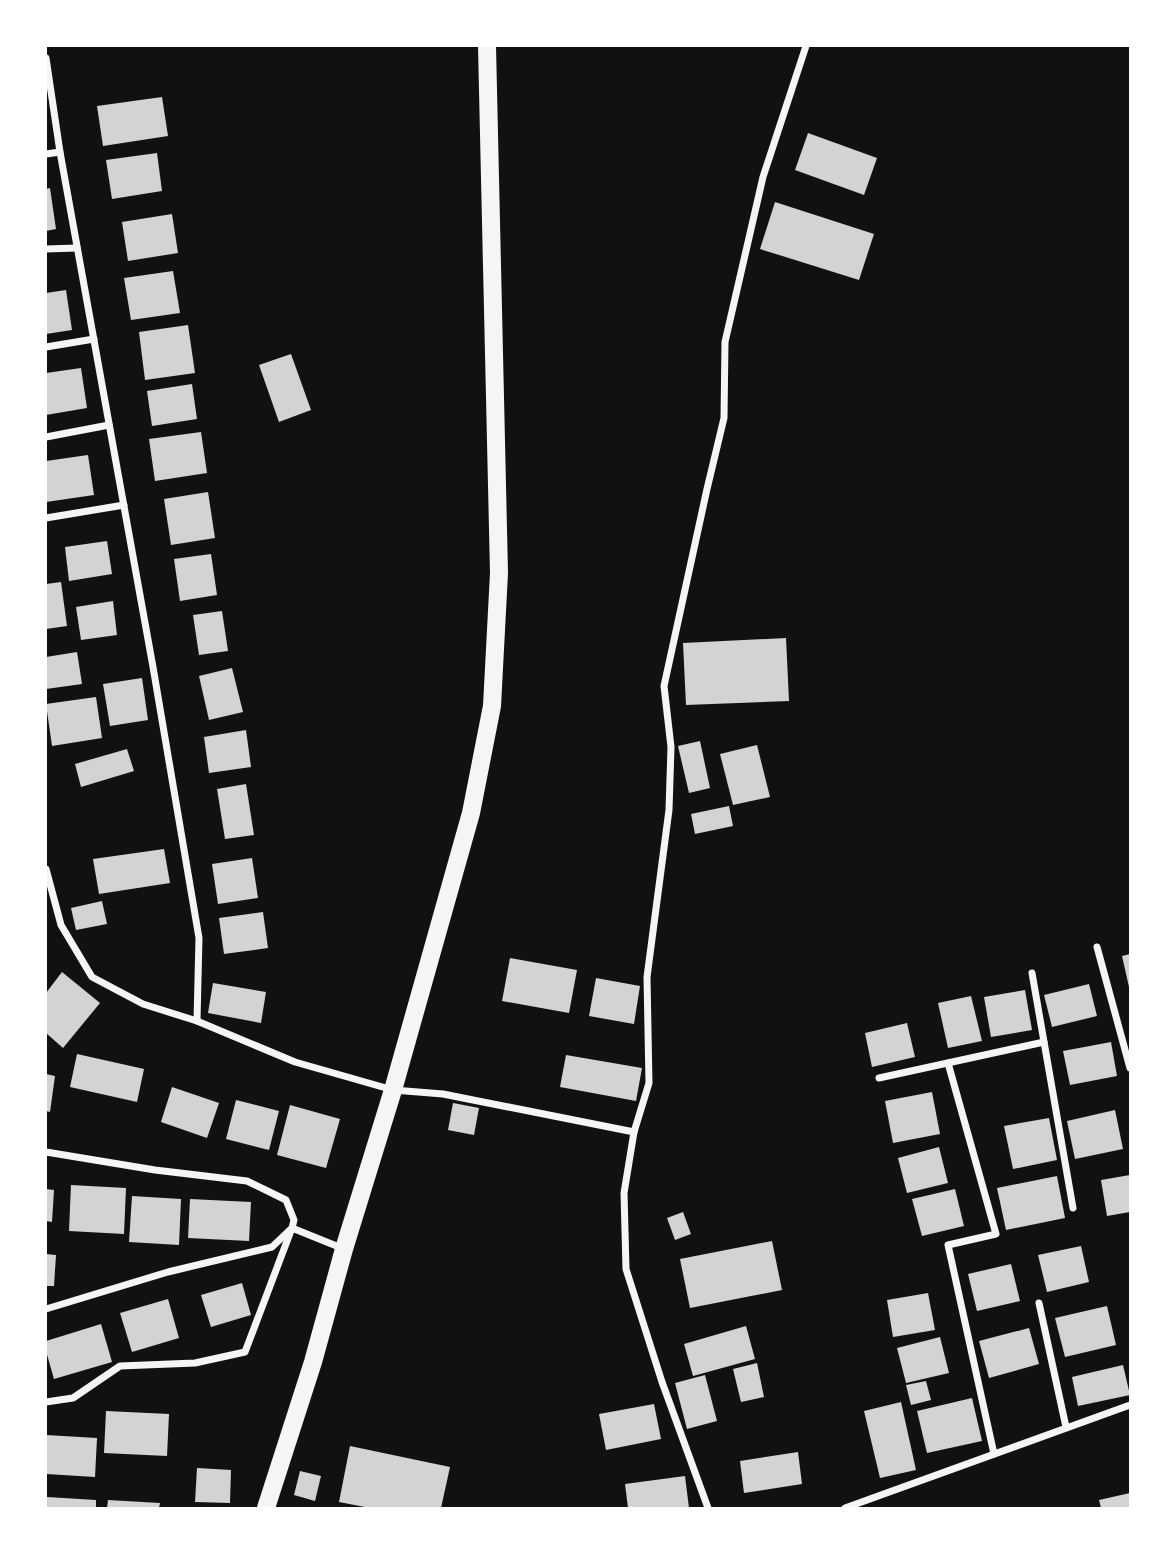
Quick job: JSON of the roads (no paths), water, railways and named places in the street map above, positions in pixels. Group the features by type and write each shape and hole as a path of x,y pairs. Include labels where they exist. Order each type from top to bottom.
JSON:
{"main road":[{"path":"266,1508 313,1362 393,1090 471,813 492,706 499,573 487,46"}],"street":[{"path":"708,1508 662,1382 626,1269 624,1193 634,1132 649,1083 647,977 668,810 671,747 664,687 724,418 725,342 763,177 806,46"},
{"path":"46,58 60,152 199,938 197,1021"},
{"path":"46,154 60,152"},
{"path":"46,249 77,248"},
{"path":"46,347 94,339"},
{"path":"46,437 109,425"},
{"path":"46,518 124,505"},
{"path":"46,869 61,925 92,977 143,1004 197,1021 296,1062 393,1090 443,1094 634,1132"},
{"path":"1097,947 1130,1066"},
{"path":"1032,973 1073,1208"},
{"path":"879,1078 1044,1042"},
{"path":"948,1063 996,1234 948,1245 994,1454"},
{"path":"46,1152 156,1170 247,1181 286,1200 294,1220 245,1352 195,1363 120,1366 73,1398 46,1402"},
{"path":"292,1228 344,1250"},
{"path":"46,1309 168,1272 272,1247 292,1228"},
{"path":"1039,1303 1066,1427"},
{"path":"845,1508 1130,1405"}]}
